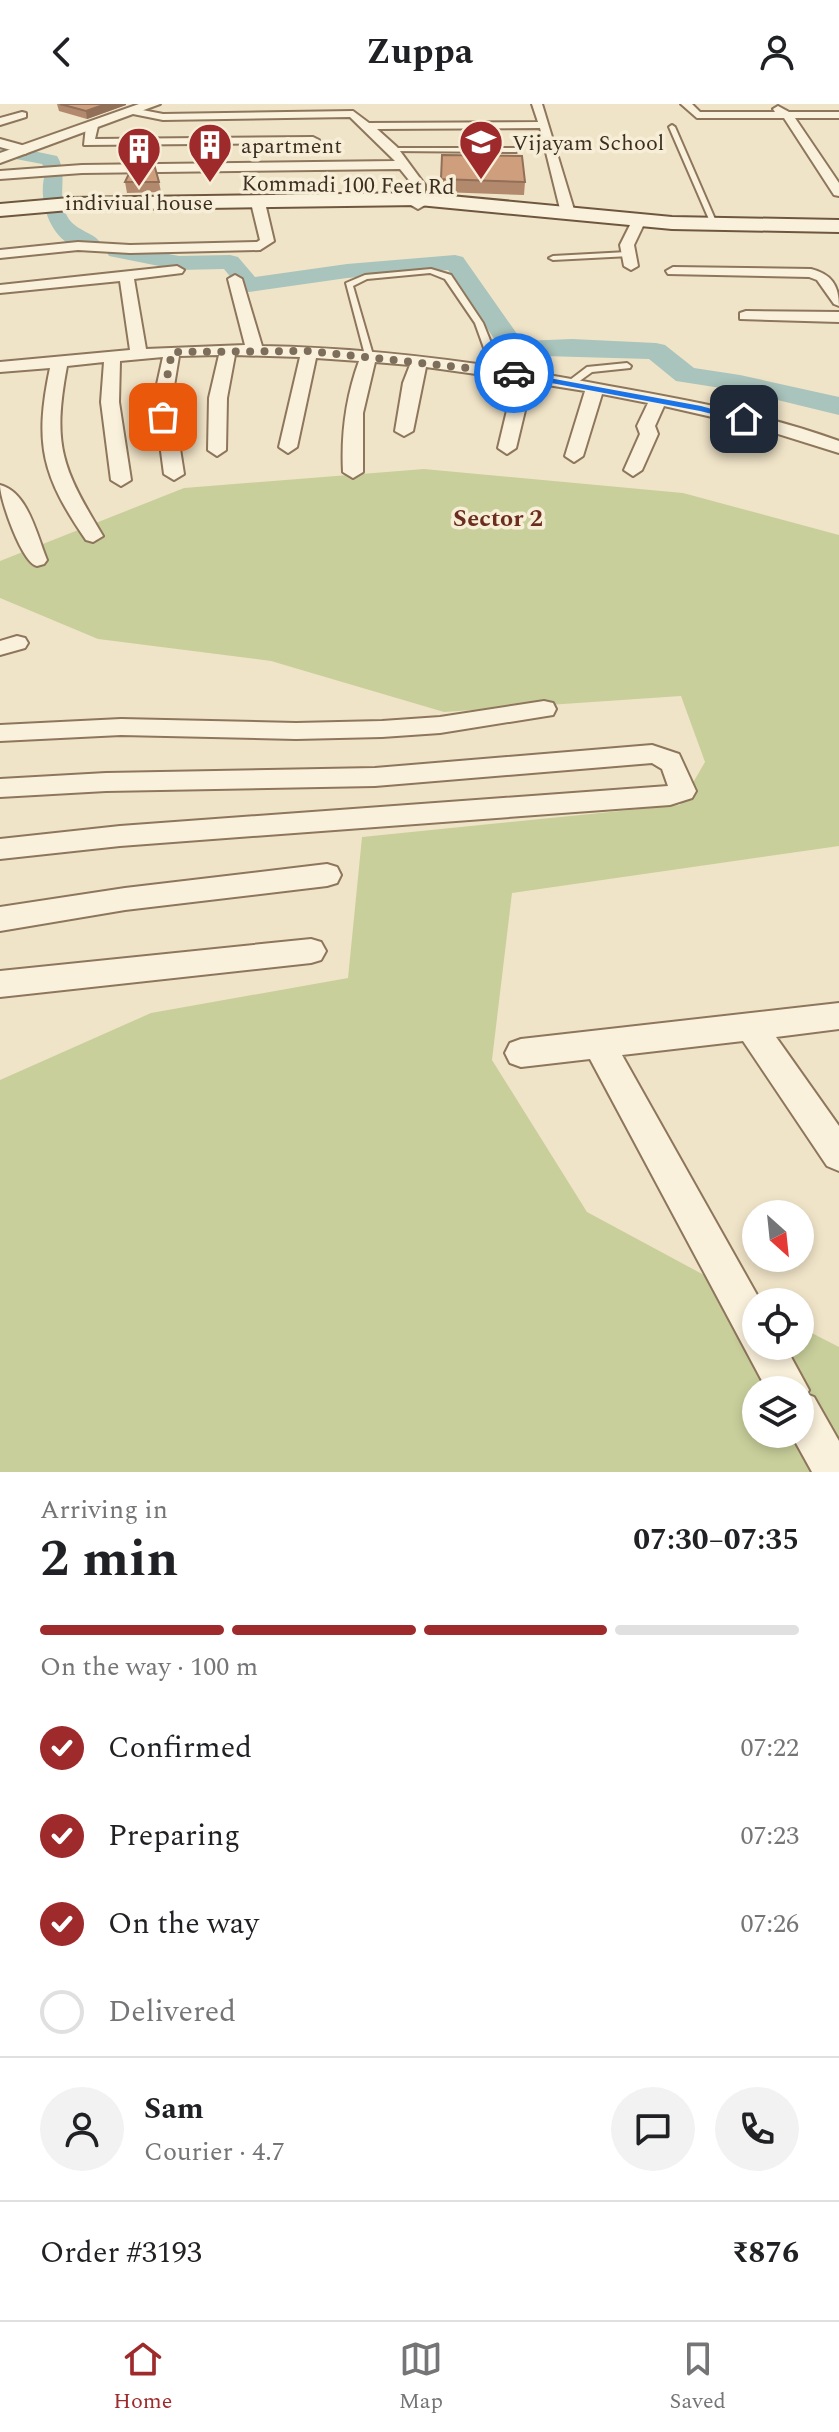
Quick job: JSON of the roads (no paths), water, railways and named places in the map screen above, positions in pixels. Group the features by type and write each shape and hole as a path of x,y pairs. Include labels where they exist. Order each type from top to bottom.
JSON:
{"main road":[{"name":"Kommadi 100 Feet Rd","path":"418,202 636,226 839,233"},
{"name":"Kommadi 100 Feet Rd","path":"0,213 69,207 259,207 418,202 715,224 839,226"},
{"path":"69,207 418,202"}],"street":[{"path":"0,158 152,104"},
{"path":"537,104 568,213"},
{"path":"686,104 697,115 839,115"},
{"path":"772,104 787,115 839,192"},
{"path":"132,111 163,117 431,112"},
{"path":"312,114 312,166"},
{"path":"353,114 393,150 419,185 418,202"},
{"path":"0,122 22,115"},
{"path":"369,126 545,125"},
{"path":"82,169 92,126"},
{"path":"88,143 313,140"},
{"path":"0,143 22,151"},
{"path":"0,175 82,169 403,165"},
{"path":"0,254 78,246 130,249 260,246 267,241 259,207"},
{"path":"629,260 627,245 636,226"},
{"path":"0,289 177,270"},
{"path":"673,271 811,273 822,277 839,301"},
{"path":"126,275 139,355"},
{"path":"235,279 255,351"},
{"path":"746,316 839,317"},
{"path":"217,450 218,398 228,350"},
{"path":"288,447 309,351"},
{"path":"2,373 59,362 172,352 309,351 369,355 497,370 658,400 727,415 839,447"},
{"path":"172,352 163,398 174,474"},
{"path":"353,472 349,441 357,393 369,355"},
{"path":"112,358 110,402 121,480"},
{"path":"404,431 412,383 420,361"},
{"path":"59,362 48,414 51,460 93,536"},
{"path":"507,448 518,402 529,376"},
{"path":"574,456 595,388"},
{"path":"633,470 649,434 646,426 658,400"},
{"path":"0,491 12,500 37,560"},
{"path":"0,733 121,727 296,731 382,729 440,725 544,709"},
{"path":"0,788 106,782 375,777 652,754 668,756 683,791 670,796 120,836 0,849"},
{"path":"0,919 125,899 327,875"},
{"path":"0,984 311,951"},
{"path":"521,1053 839,1016"},
{"path":"751,1026 839,1155"},
{"path":"599,1044 742,1305"},
{"path":"814,1436 834,1472"}],"lane":[{"path":"672,127 715,224"},
{"path":"393,150 516,150"},
{"path":"553,258 629,260"},
{"path":"369,355 349,285 365,277 431,271 448,277 479,323 497,370"},
{"path":"571,383 590,369 627,366"}],"waterway":[{"path":"0,150 50,160 53,167"},
{"path":"55,173 52,196 56,216 69,232 90,243"},
{"path":"117,251 179,263 230,262 249,285 347,271 455,262 514,349 572,347 656,351 686,375 740,383 839,406"}],"place":[{"name":"Vijayam School","path":"481,181"},
{"name":"apartment","path":"210,184"},
{"name":"indiviual house","path":"139,188"}],"district":[{"name":"Sector 2","path":"498,518"}]}
